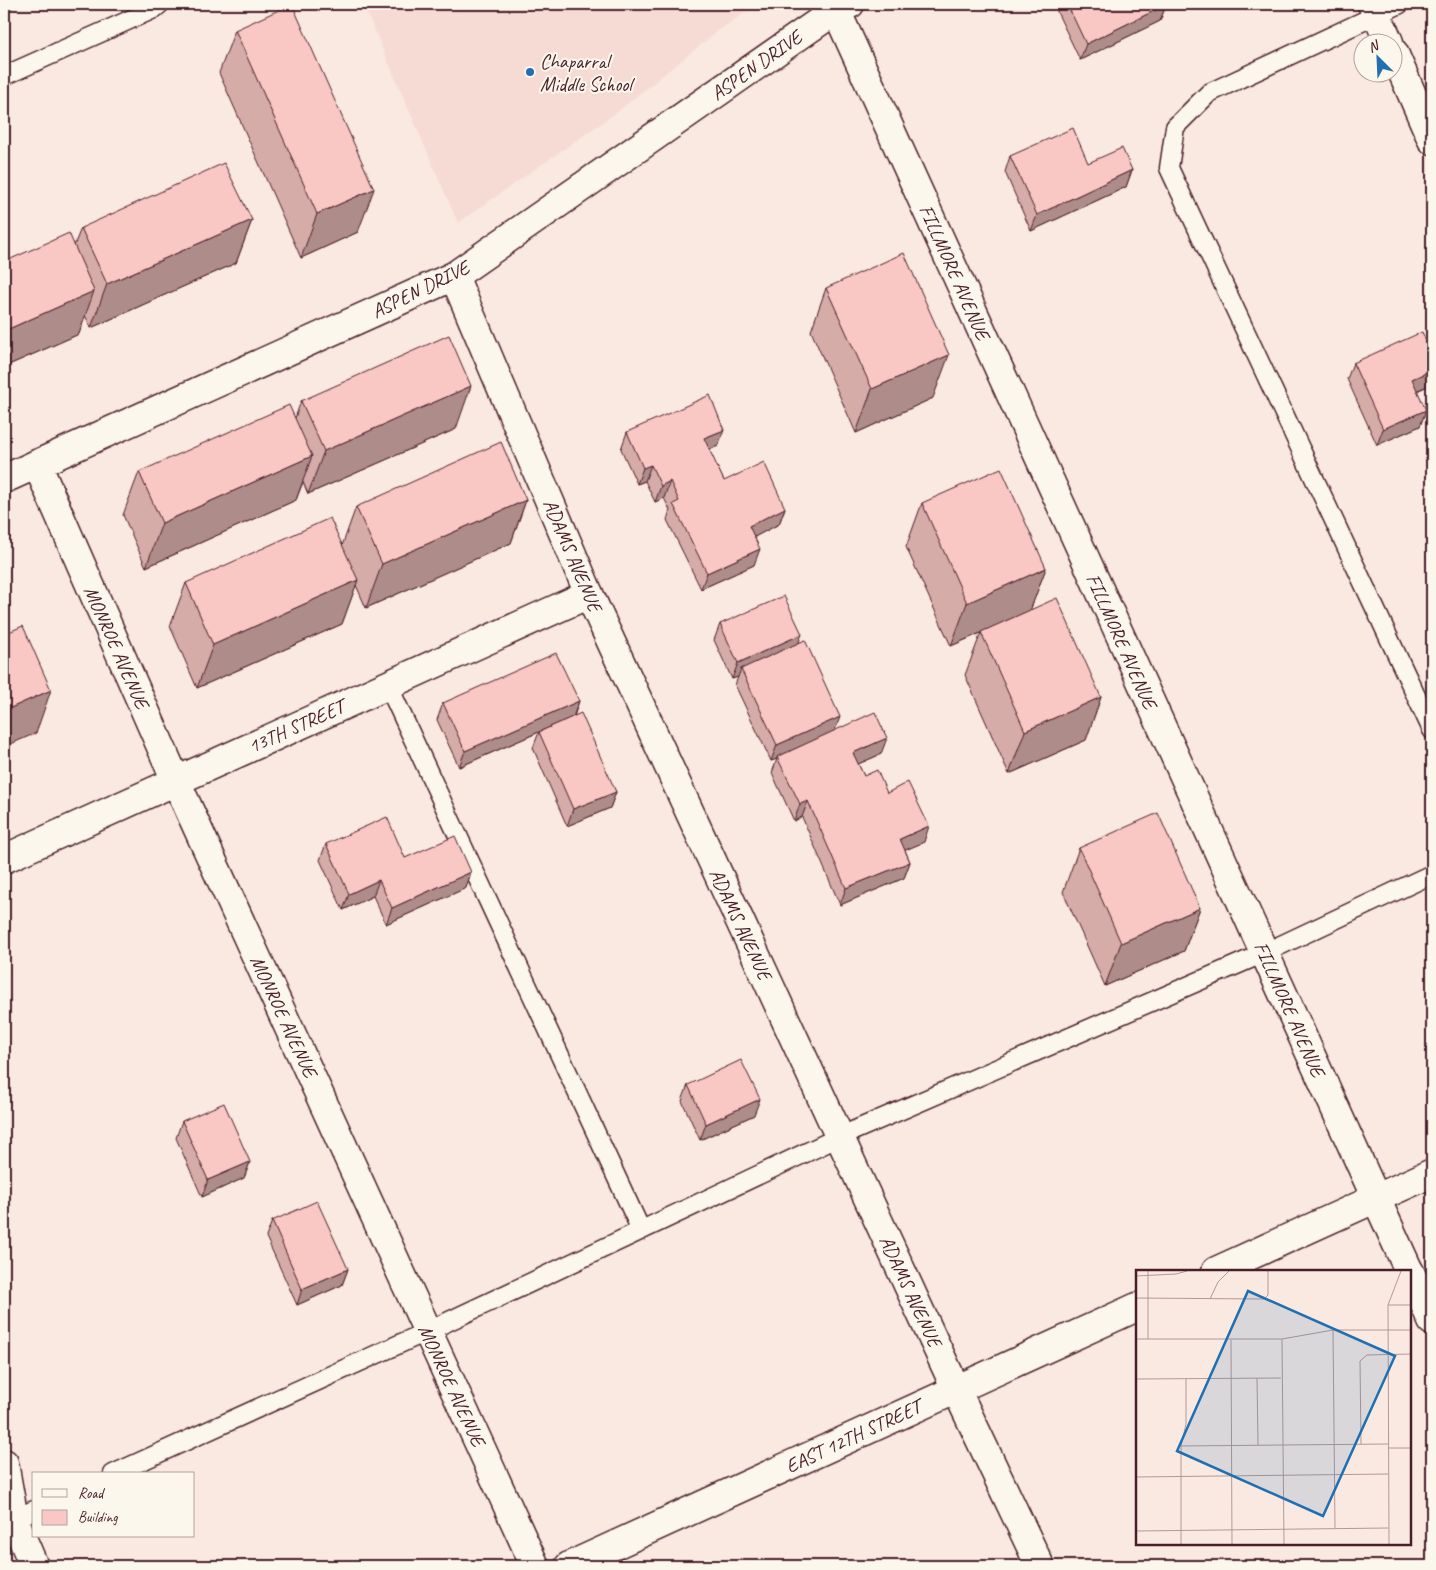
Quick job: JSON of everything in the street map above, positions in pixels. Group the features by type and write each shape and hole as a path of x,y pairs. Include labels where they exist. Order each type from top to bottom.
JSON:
{"street":[{"name":"ASPEN DRIVE","path":"4,479 454,276 843,7"},
{"name":"FILLMORE AVENUE","path":"843,7 1264,953 1409,1270"},
{"path":"1383,8 1387,32"},
{"path":"1404,76 1432,140"},
{"name":"ADAMS AVENUE","path":"454,276 589,594 956,1389 1040,1566"},
{"name":"MONROE AVENUE","path":"37,464 176,781 535,1566"},
{"name":"13TH STREET","path":"4,859 589,594"},
{"path":"1218,1270 1432,1173"},
{"name":"FILLMORE AVENUE","path":"1411,1274 1432,1321"},
{"name":"EAST 12TH STREET","path":"569,1566 1136,1307"},
{"path":"4,1463 24,1514 34,1566"}],"lane":[{"path":"4,76 154,9 160,4"},
{"path":"1383,8 1208,93 1175,127 1168,168 1432,730"},
{"path":"388,685 641,1230"},
{"path":"117,1472 428,1331 840,1137 1264,953 1432,874"}],"shaded area":[{"name":"Chaparral Middle School","path":"363,4 758,4 722,28 613,115 458,223"}],"building":[{"path":"292,4 374,189 317,214 235,30"},
{"path":"1067,4 1165,4 1166,5 1086,44"},
{"path":"1073,128 1088,163 1122,148 1132,170 1037,215 1010,156"},
{"path":"224,163 252,220 107,284 81,228"},
{"path":"69,233 94,291 4,331 4,262"},
{"path":"904,253 949,355 872,389 826,288"},
{"path":"1422,332 1432,354 1432,370 1412,379 1426,410 1383,429 1353,363"},
{"path":"449,335 471,386 324,451 301,401"},
{"path":"710,395 724,430 704,438 724,481 764,462 785,508 749,526 760,549 707,573 673,504 679,501 670,481 661,486 651,465 643,468 627,432"},
{"path":"289,405 312,456 162,523 139,472"},
{"path":"501,442 526,500 382,564 356,507"},
{"path":"1001,468 1046,568 967,603 922,503"},
{"path":"330,518 358,580 213,645 186,583"},
{"path":"784,596 802,634 738,663 720,624"},
{"path":"1057,598 1101,697 1025,731 981,632"},
{"path":"23,626 51,690 6,710 4,706 4,634"},
{"path":"805,640 840,717 777,745 741,669"},
{"path":"556,653 579,701 465,751 443,703"},
{"path":"875,712 887,738 853,753 864,776 877,770 887,793 908,782 929,826 900,839 910,862 846,888 808,801 800,804 777,757"},
{"path":"581,713 616,792 573,809 539,732"},
{"path":"1158,813 1200,908 1121,943 1079,848"},
{"path":"387,817 405,858 455,836 471,872 392,908 379,880 349,894 326,844"},
{"path":"741,1060 760,1099 706,1124 688,1085"},
{"path":"224,1103 250,1162 208,1180 182,1121"},
{"path":"317,1201 348,1269 302,1289 272,1221"}],"place":[{"name":"Chaparral Middle School","path":"530,72"}]}
